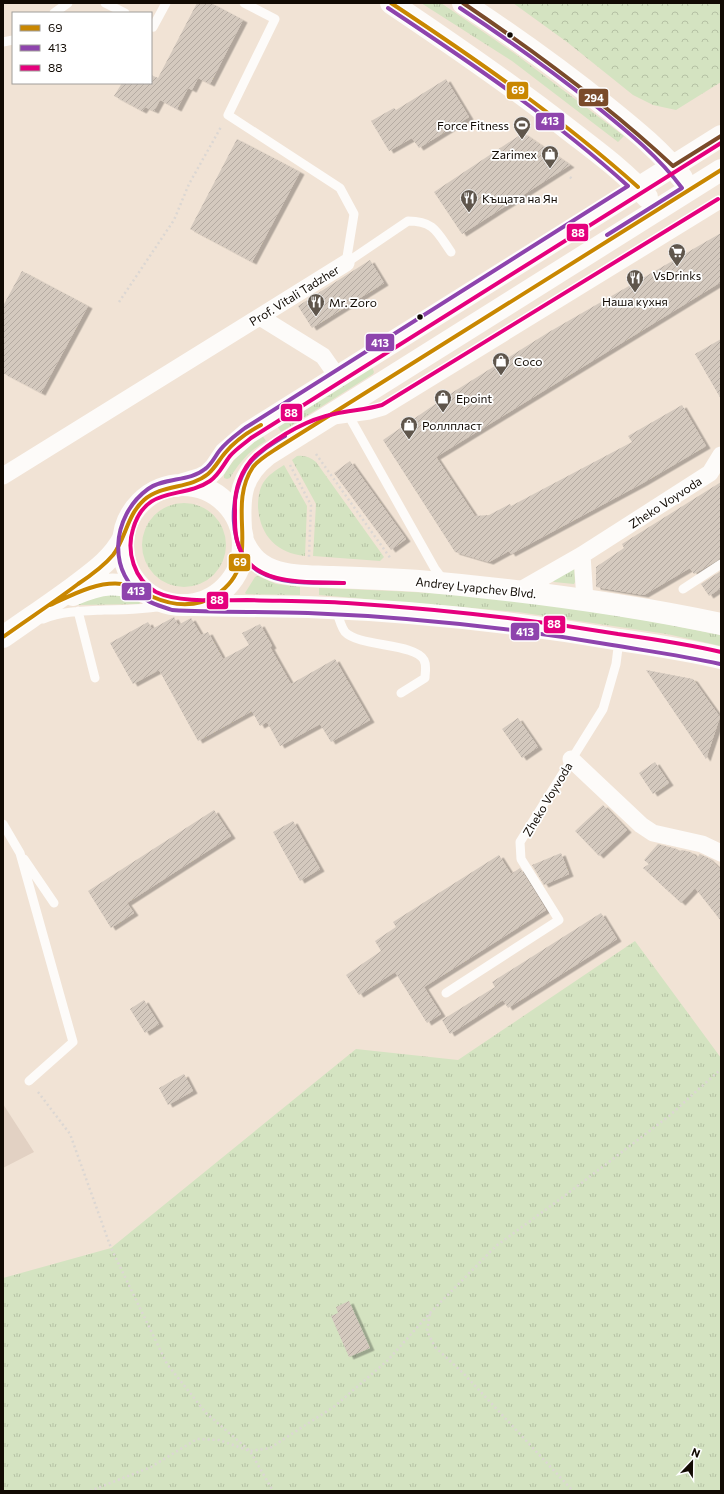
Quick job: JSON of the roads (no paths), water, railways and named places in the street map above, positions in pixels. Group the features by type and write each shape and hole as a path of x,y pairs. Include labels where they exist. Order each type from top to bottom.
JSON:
{"main road":[{"path":"392,3 540,107 611,162 638,187 658,210"},
{"path":"463,3 515,38 574,81 644,137 673,166 691,190"},
{"path":"148,594 131,575 127,566 124,552 124,537 127,523 134,510 144,499 154,492 164,488 177,486 208,475 215,468 225,452 248,433 721,136"},
{"path":"181,604 205,601 216,596 226,588 235,576 240,566 243,554 240,512 242,489 253,468 267,455 721,170"},
{"path":"177,486 192,487 214,494 232,510 242,535"},
{"name":"Andrey Lyapchev Blvd.","path":"242,535 248,552 256,561 266,568 286,574 391,579 519,591 679,615 721,624"},
{"path":"7,634 50,605 92,573 111,557 118,549 124,537"},
{"path":"50,605 91,588 109,584 122,584 133,587 160,600 181,604 391,612 472,620 586,634 721,658"}],"street":[{"name":"Prof. Vitali Tadzher","path":"3,476 346,263"},
{"path":"260,317 323,356 337,376"},
{"name":"Zheko Voyvoda","path":"519,591 582,555 710,473 721,455"},
{"path":"582,555 584,600"},
{"path":"571,759 640,825 654,833 702,844 721,853"}],"lane":[{"path":"55,12 68,3"},
{"path":"105,3 123,12"},
{"path":"152,26 166,3"},
{"name":"Prof. Vitali Tadzher","path":"244,3 275,19 228,114 340,188 354,214 346,263"},
{"path":"314,425 330,420 370,415 384,411 721,204"},
{"path":"346,263 408,222 421,221 434,228 451,252"},
{"path":"350,418 435,569 446,584"},
{"path":"683,589 721,564"},
{"path":"7,634 55,614 181,604"},
{"path":"336,609 345,632 356,638 408,650 423,658 426,665 425,678 401,693"},
{"path":"78,611 95,678"},
{"name":"Zheko Voyvoda","path":"446,993 559,920 521,859 520,842 603,709 616,664 619,640"},
{"path":"3,824 20,853 54,903"},
{"path":"20,853 73,1042 29,1080"}],"place":[{"name":"Force Fitness","path":"522,140"},
{"name":"Zarimex","path":"550,169"},
{"name":"Къщата на Ян","path":"469,213"},
{"name":"VsDrinks","path":"677,267"},
{"name":"Наша кухня","path":"635,293"},
{"name":"Mr. Zoro","path":"316,317"},
{"name":"Coco","path":"501,376"},
{"name":"Epoint","path":"443,413"},
{"name":"Роллпласт","path":"409,440"}]}
